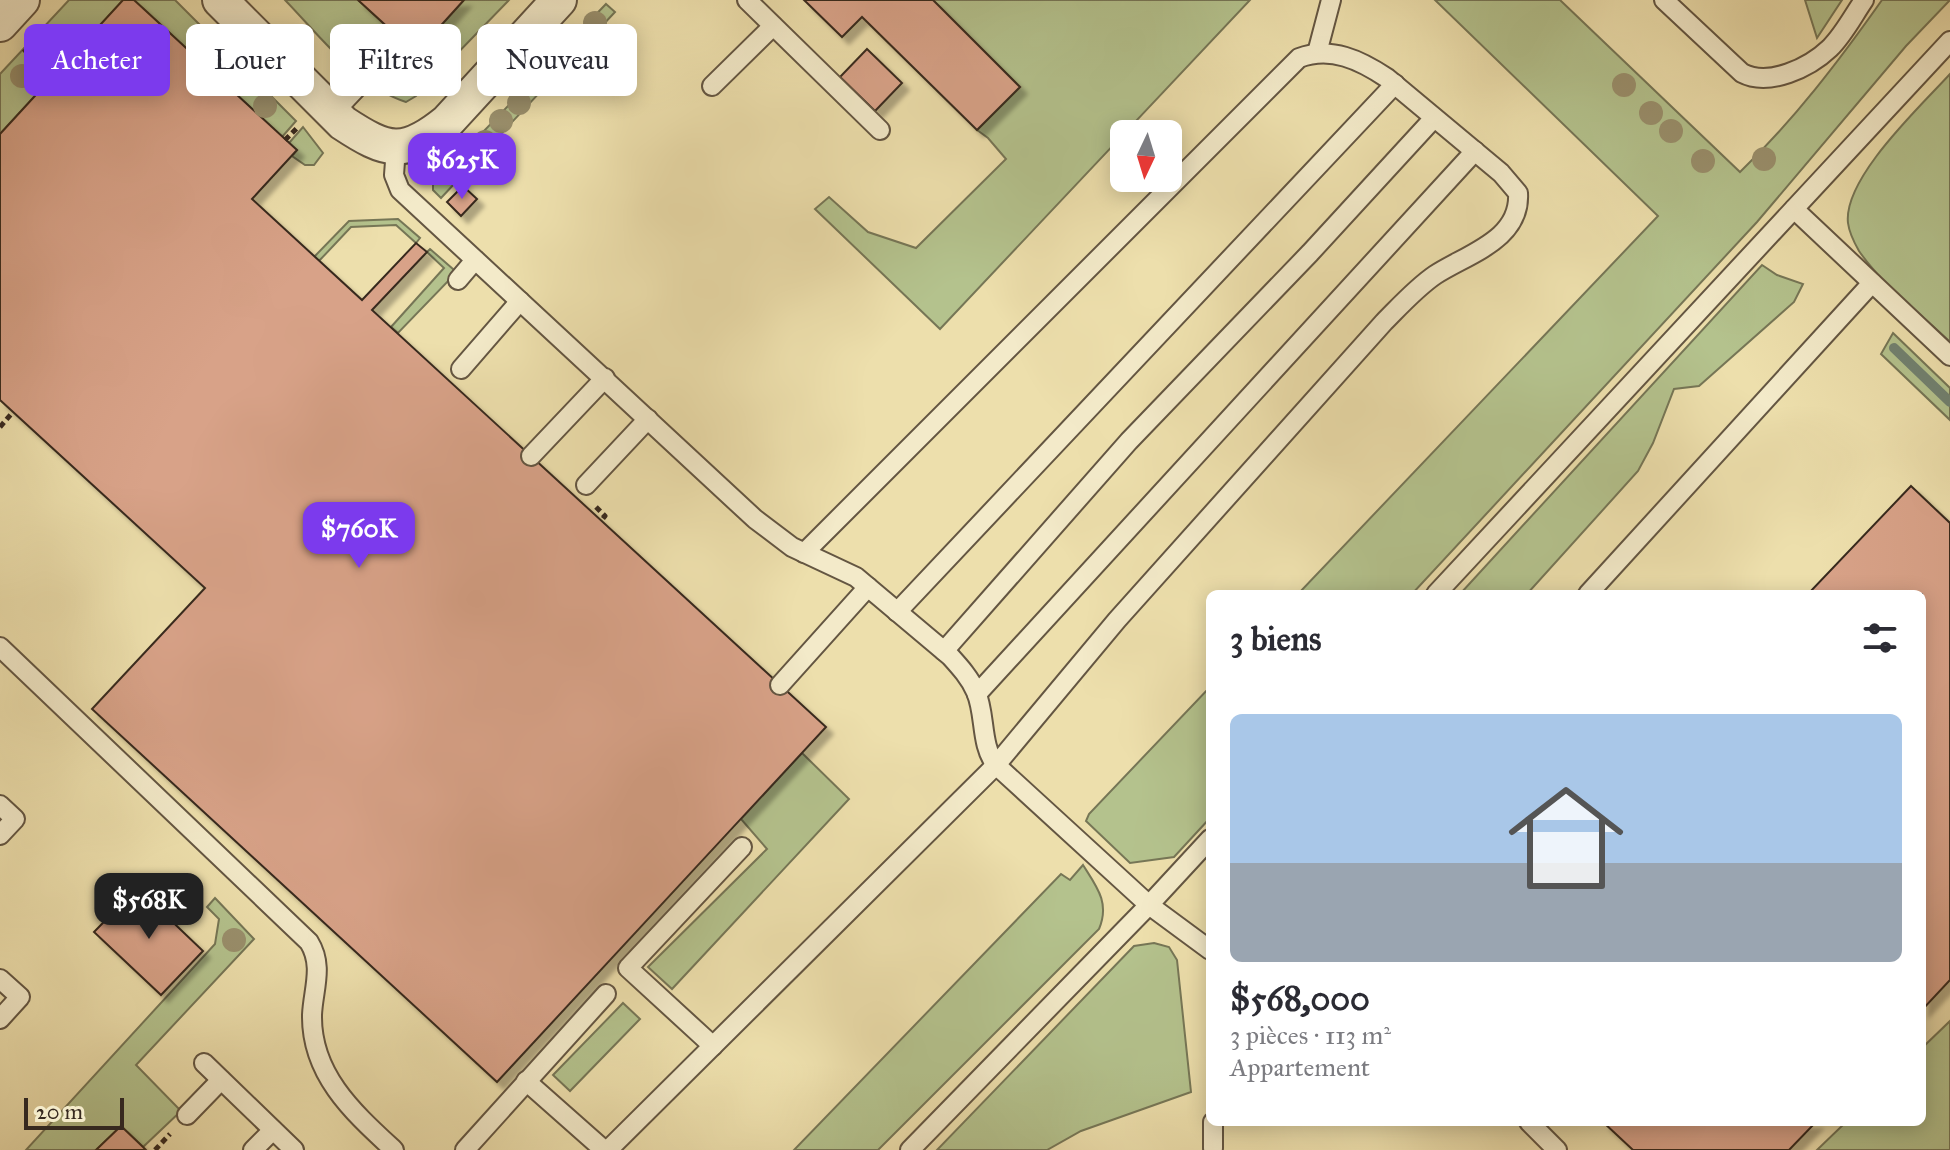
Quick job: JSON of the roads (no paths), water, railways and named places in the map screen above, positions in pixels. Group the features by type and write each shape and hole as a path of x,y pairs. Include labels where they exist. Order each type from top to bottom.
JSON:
{"street":[{"path":"0,24 22,0"},
{"path":"220,0 333,113 363,136 396,148 427,138 447,122 559,0"}],"lane":[{"path":"747,0 880,130"},
{"path":"1317,53 1331,0"},
{"path":"1664,0 1742,73 1769,78 1805,64 1829,49 1864,0"},
{"path":"712,86 773,26"},
{"path":"1440,590 1950,41"},
{"path":"526,1081 606,1150 996,765 1117,620 1384,322 1436,274 1500,236 1517,214 1518,193 1501,173 1395,84 1354,59 1338,54 1317,53 1299,58 804,553"},
{"path":"897,612 1395,84"},
{"path":"333,113 349,96"},
{"path":"944,651 1129,441 1310,253 1434,118"},
{"path":"396,148 394,175 400,190 755,519 792,547 849,572 944,651 964,671 977,694 988,749 996,765 1149,905 1206,947"},
{"path":"977,694 1475,151"},
{"path":"1794,209 1950,356"},
{"path":"458,280 475,260"},
{"path":"1592,590 1872,283"},
{"path":"461,369 520,301"},
{"path":"531,456 605,378"},
{"path":"586,485 648,419"},
{"path":"780,685 868,587"},
{"path":"0,647 309,942 316,953 318,965 312,1016 317,1053 339,1095 394,1150"},
{"path":"0,805 15,819 0,835"},
{"path":"910,1150 1206,843"},
{"path":"713,1046 628,968 742,847"},
{"path":"0,979 20,997 0,1019"},
{"path":"465,1150 606,994"},
{"path":"204,1063 294,1150"},
{"path":"187,1115 221,1080"},
{"path":"1213,1126 1213,1148"},
{"path":"1533,1126 1557,1150"},
{"path":"253,1150 273,1130"}],"waterway":[{"path":"1894,348 1950,402"}]}
